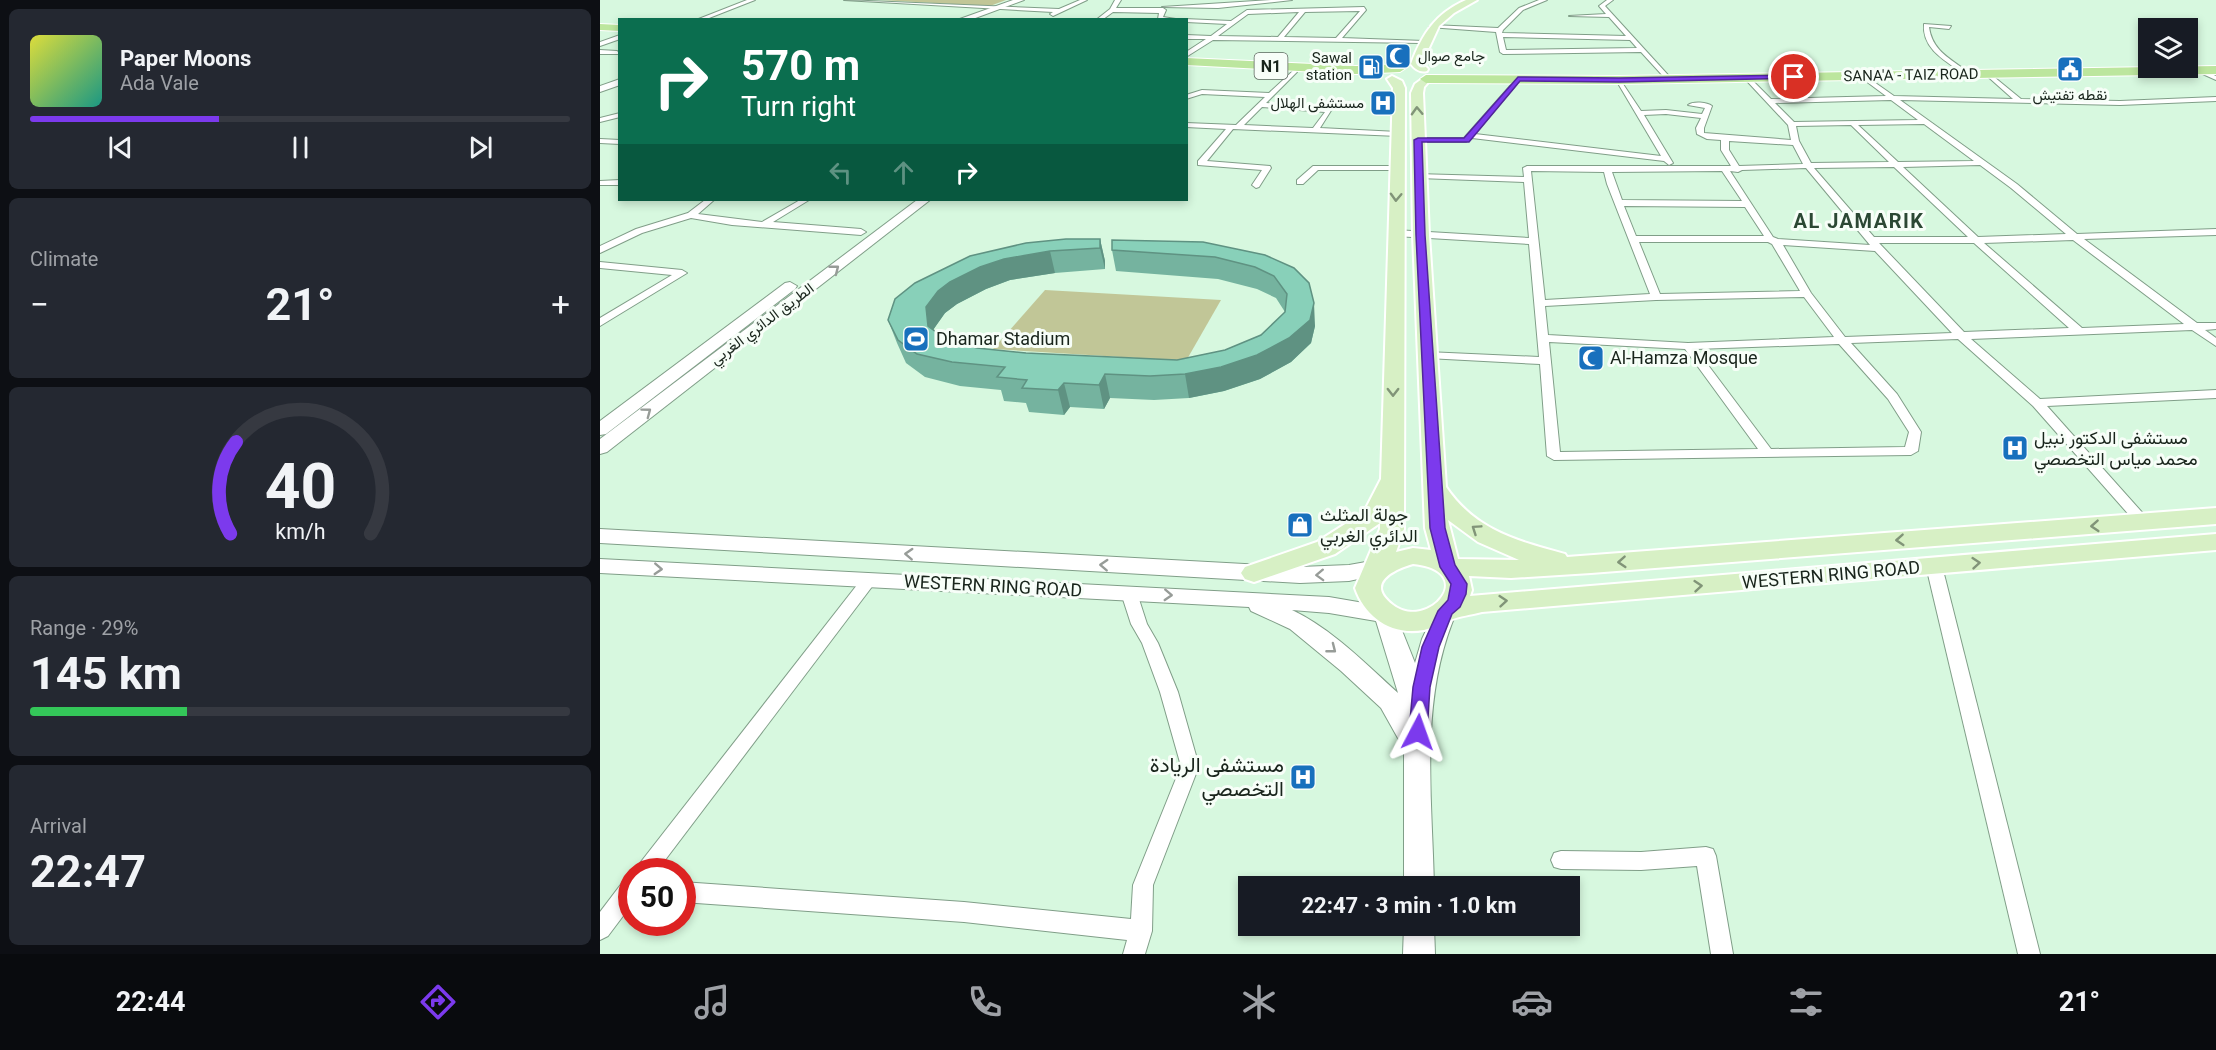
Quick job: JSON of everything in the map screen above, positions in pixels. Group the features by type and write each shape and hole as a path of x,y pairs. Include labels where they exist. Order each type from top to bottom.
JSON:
{"highway":[{"path":"600,27 618,28"},
{"path":"600,32 618,35"},
{"name":"N1","path":"1188,63 1295,71 1354,72"},
{"name":"N1","path":"1188,63 1354,72"},
{"name":"SANA'A - TAIZ ROAD","path":"1424,74 1518,79 1619,80 2138,67"},
{"name":"SANA'A - TAIZ ROAD","path":"2198,68 2216,68"},
{"name":"SANA'A - TAIZ ROAD","path":"1424,74 1988,74 2138,70"},
{"path":"1354,72 1396,74 1405,81 1424,74"}],"main road":[{"path":"966,18 1013,0"},
{"path":"961,18 1020,0"},
{"path":"1448,567 1439,537 1435,488 1418,140 1417,93 1424,74 1416,64 1424,40 1432,27 1449,11 1473,0"},
{"path":"1377,568 1392,529 1399,88 1396,74 1414,46 1424,40"},
{"path":"600,88 618,82"},
{"path":"600,430 904,201"},
{"name":"الطريق الدائري الغربي","path":"600,448 923,201"},
{"path":"1254,573 1326,548 1373,517 1393,477"},
{"path":"1435,488 1451,510 1477,531 1510,547 1549,559 1591,564"},
{"name":"WESTERN RING ROAD","path":"1448,567 1511,569 1591,564 2216,516"},
{"path":"2143,522 2168,546"},
{"name":"WESTERN RING ROAD","path":"600,536 1254,573 1323,575 1377,568"},
{"name":"WESTERN RING ROAD","path":"1446,611 1482,603 2216,542"},
{"path":"1413,556 1438,561 1448,567 1459,584 1458,594 1454,603 1446,611 1432,618 1416,621 1400,620 1385,614 1369,597 1367,586 1370,576 1377,568 1393,559 1413,556"},
{"name":"WESTERN RING ROAD","path":"600,566 1246,599 1329,605 1385,614"},
{"path":"1246,599 1298,622 1350,664 1390,701 1418,741"},
{"path":"1419,876 1418,741 1422,687 1431,647 1446,611"},
{"path":"1385,614 1401,649 1412,688 1418,741"},
{"path":"1419,936 1419,954"}],"street":[{"path":"703,18 752,0"},
{"path":"847,0 1059,11"},
{"path":"1046,18 1084,0"},
{"path":"1101,18 1112,10 1118,0"},
{"path":"1160,18 1168,0"},
{"path":"1112,10 1218,6 1289,0 1292,11"},
{"path":"1322,0 1322,10"},
{"path":"1356,0 1365,9"},
{"path":"1533,0 1544,0"},
{"path":"1500,32 1521,9 1544,0"},
{"path":"1610,0 1602,6 1665,75"},
{"path":"1188,54 1247,12 1365,9"},
{"path":"1338,40 1365,9"},
{"path":"1279,40 1303,10"},
{"path":"1572,16 1610,15"},
{"path":"1188,20 1232,23"},
{"path":"1949,27 1926,25 1928,40 1940,54 1962,70"},
{"path":"1432,27 1630,38"},
{"path":"1500,32 1503,52 1642,50"},
{"path":"600,44 618,36"},
{"path":"1188,37 1424,40"},
{"path":"600,52 618,53"},
{"path":"2198,70 2216,78"},
{"path":"1256,185 1267,168 1201,163 1235,127 1295,71"},
{"path":"1861,74 2014,186 2074,236 2216,343"},
{"path":"1988,74 2020,100"},
{"path":"1748,78 1792,124 1796,143 1808,166 1875,244 1960,335 2037,403 2143,522"},
{"path":"1418,140 1466,140 1518,79"},
{"path":"1619,80 1674,170"},
{"path":"1188,96 1202,92 1271,94"},
{"path":"1769,101 1896,98 2120,103 2216,99"},
{"path":"1260,105 1330,110 1315,131"},
{"path":"1691,105 1708,105 1700,128 1701,134 1725,140 1796,143"},
{"path":"1639,112 1706,116"},
{"path":"600,120 618,116"},
{"path":"1792,124 1854,125 1927,122"},
{"path":"1188,125 1398,134"},
{"path":"1854,125 1976,240 2079,331"},
{"path":"1700,128 1737,132"},
{"path":"1469,135 1667,159"},
{"path":"1725,140 1725,150 1732,170 1749,204 1807,294 1842,340 1893,397 1915,432 1911,451 1554,456 1527,168 1608,171 1732,170 1808,166 1980,163"},
{"path":"600,141 618,142"},
{"path":"1300,182 1316,168 1397,168"},
{"path":"1608,171 1611,184 1656,297"},
{"path":"1419,176 1528,180"},
{"path":"600,183 618,182"},
{"path":"600,250 639,231 691,215 709,201"},
{"path":"764,224 803,201"},
{"path":"1620,203 1749,204"},
{"path":"691,215 861,232"},
{"path":"1634,239 1773,240 1875,244 2216,232"},
{"path":"1395,233 1534,241"},
{"path":"600,265 682,273 600,324"},
{"path":"1540,303 1656,297 1807,294"},
{"path":"1544,338 1688,345 2216,326"},
{"path":"1688,345 1767,453"},
{"path":"1427,355 1545,361"},
{"path":"2037,403 2216,394"},
{"path":"1935,566 2029,954"},
{"path":"654,858 869,580"},
{"path":"1129,593 1139,624 1150,643 1169,692 1190,766 1143,885 1142,931 1134,954"},
{"path":"1561,860 1641,861 1706,856 1722,954"},
{"path":"696,893 964,912 1142,931"},
{"path":"600,929 618,905"}],"green space":[{"path":"879,0 1006,0 990,6"},
{"path":"1045,290 1221,300 1186,361 993,349"}],"building":[{"path":"1066,239 1100,239 1100,248 1050,251 1004,259 980,267 950,282 938,291 926,307 928,326 947,340 977,348 1026,353 1177,360 1225,350 1261,335 1285,312 1287,294 1274,276 1255,267 1215,257 1112,250 1112,240 1203,242 1265,255 1294,268 1309,283 1314,303 1310,320 1289,338 1257,355 1221,367 1185,374 1150,376 1105,374 1099,385 1064,383 1058,390 1022,388 1027,380 997,377 1005,367 952,362 917,354 898,340 888,320 895,299 915,283 970,256 1026,243"}],"place":[{"name":"جامع صوال","path":"1398,56"},
{"name":"Sawal station","path":"1371,67"},
{"name":"نقطه تفتيش","path":"2070,69"},
{"name":"مستشفى الهلال","path":"1383,103"},
{"name":"Dhamar Stadium","path":"916,339"},
{"name":"Al-Hamza Mosque","path":"1591,358"},
{"name":"مستشفى الدكتور نبيل محمد مياس التخصصي","path":"2015,448"},
{"name":"جولة المثلث الدائري الغربي","path":"1300,525"},
{"name":"مستشفى الريادة التخصصي","path":"1303,777"}],"district":[{"name":"AL JAMARIK","path":"1859,221"}],"route":[{"path":"1418,732 1422,687 1431,647 1446,611 1454,603 1459,584 1448,567 1440,546 1437,528 1418,140 1466,140 1518,79 1794,77"}]}
